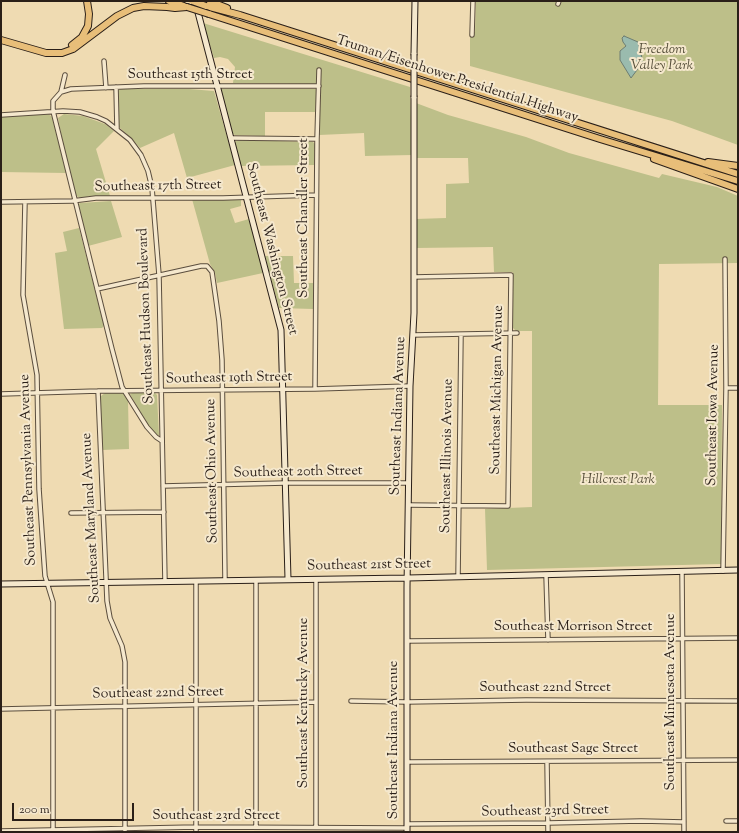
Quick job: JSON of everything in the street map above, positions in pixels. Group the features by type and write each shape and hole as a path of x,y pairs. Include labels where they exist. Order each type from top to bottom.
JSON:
{"highway":[{"path":"1,36 48,49 58,50 64,48 77,41 85,32 89,20 87,1"},
{"name":"Truman/Eisenhower Presidential Highway","path":"169,1 600,139 738,181"},
{"name":"Truman/Eisenhower Presidential Highway","path":"192,1 207,3 240,15 738,174"},
{"path":"1,40 46,53 62,53 73,49 117,16 133,8 144,6 167,6 175,8 187,7"},
{"path":"600,139 738,189"},
{"path":"700,162 712,162 738,166"}],"street":[{"name":"Southeast Washington Street","path":"195,1 281,330 288,580"},
{"name":"Southeast Indiana Avenue","path":"407,828 408,483 414,277 415,1"},
{"path":"472,35 473,1"},
{"path":"104,61 106,88"},
{"name":"Southeast Chandler Street","path":"315,389 316,195 320,70"},
{"path":"65,75 61,92 53,101 53,111 122,387 126,391 147,427 162,441"},
{"name":"Southeast 15th Street","path":"61,92 71,89 150,86 319,86"},
{"path":"116,87 116,129"},
{"path":"1,115 53,111"},
{"name":"Southeast Hudson Boulevard","path":"53,111 72,111 89,114 106,121 130,140 141,155 149,175 153,198 159,276 165,582"},
{"path":"231,138 317,139"},
{"name":"Southeast 17th Street","path":"1,202 75,201 96,198 316,195"},
{"name":"Southeast Pennsylvania Avenue","path":"25,202 25,311 37,370 40,511 45,576 53,602 53,831"},
{"name":"Southeast Iowa Avenue","path":"723,571 726,388 725,259"},
{"name":"Southeast Ohio Avenue","path":"159,276 201,266 209,268 212,272 219,322 222,360 226,580"},
{"name":"Southeast Michigan Avenue","path":"414,277 511,275 508,506 458,506"},
{"path":"97,289 159,276"},
{"path":"413,335 517,333"},
{"name":"Southeast Illinois Avenue","path":"458,577 460,335"},
{"name":"Southeast 19th Street","path":"1,394 410,386"},
{"path":"726,388 738,388"},
{"name":"Southeast Maryland Avenue","path":"98,391 105,582 108,610 124,654 125,668 125,830"},
{"name":"Southeast 20th Street","path":"163,486 285,483 408,483"},
{"path":"408,505 458,506"},
{"path":"71,513 164,512"},
{"name":"Southeast 21st Street","path":"1,584 408,578 738,570"},
{"name":"Southeast Minnesota Avenue","path":"682,572 682,761 684,832"},
{"path":"546,575 548,640"},
{"name":"Southeast Kentucky Avenue","path":"316,579 316,828"},
{"path":"256,580 256,827"},
{"path":"196,581 196,832"},
{"name":"Southeast Morrison Street","path":"407,641 738,638"},
{"name":"Southeast 22nd Street","path":"352,701 738,701"},
{"name":"Southeast 22nd Street","path":"1,709 316,702"},
{"name":"Southeast Sage Street","path":"407,762 738,760"},
{"path":"547,762 548,832"},
{"name":"Southeast 23rd Street","path":"1,831 125,830 196,827 316,828 337,830 641,821 684,822"},
{"path":"726,821 738,821"},
{"path":"268,827 268,832"}],"green space":[{"name":"Freedom Valley Park","path":"476,1 738,1 738,145 672,121 470,66 470,33 475,32"},
{"path":"203,23 410,87 412,155 365,156 364,133 319,135 321,84 233,83 235,67 228,59 220,57 214,58"},
{"path":"189,89 214,91 235,165 187,178 174,133 140,148 118,126 118,90"},
{"path":"222,89 316,89 315,112 265,112 265,136 235,135 233,134 221,91"},
{"name":"Hillcrest Park","path":"416,103 448,115 526,137 569,153 659,178 662,174 717,187 738,196 738,263 659,264 658,405 722,405 721,564 487,570 485,509 532,507 532,331 516,331 512,327 513,272 494,272 493,247 416,248 416,219 446,218 446,184 469,183 468,158 416,158"},
{"path":"48,114 53,119 66,173 1,172 1,117"},
{"path":"64,114 83,116 105,124 114,131 96,149 110,196 80,198 73,194 58,118"},
{"path":"236,141 313,142 315,144 314,165 241,166 235,143"},
{"path":"192,199 241,200 241,206 230,209 235,223 249,219 263,273 217,283 215,273 210,264"},
{"path":"111,201 122,237 88,246 78,205 80,203"},
{"path":"79,228 104,326 102,328 64,329 55,253 67,251 63,232"},
{"path":"265,256 293,256 294,283 313,283 313,309 279,308"},
{"path":"135,392 155,393 157,395 158,436 147,423 131,396 130,394"},
{"path":"105,393 122,393 125,394 128,400 129,449 102,450 100,399"}],"shaded area":[{"path":"624,36 638,42 643,62 631,78 620,60 620,51 626,46 622,38"}]}
